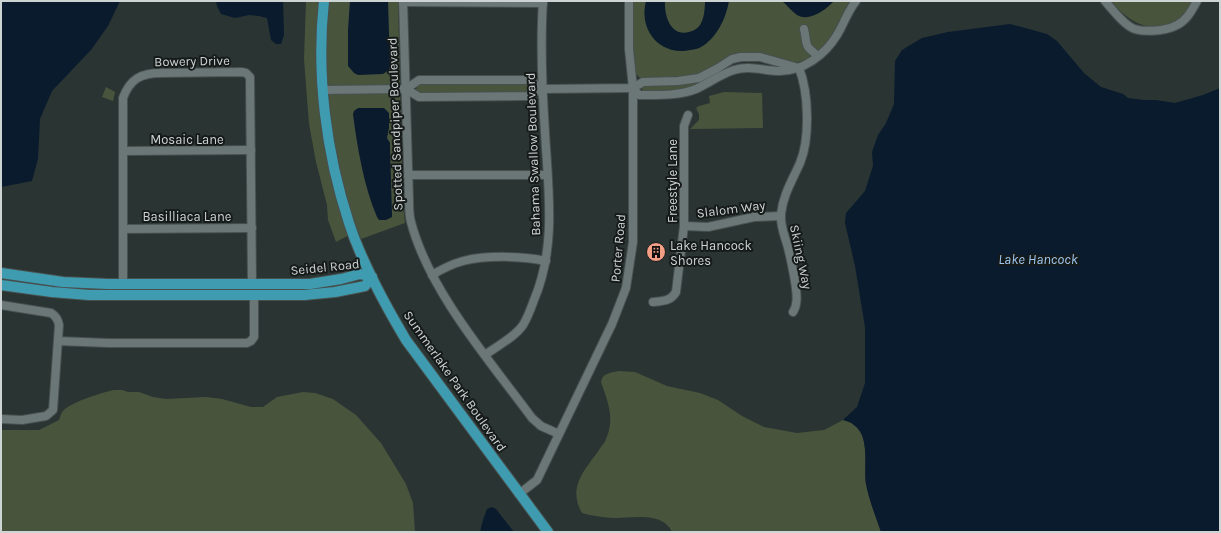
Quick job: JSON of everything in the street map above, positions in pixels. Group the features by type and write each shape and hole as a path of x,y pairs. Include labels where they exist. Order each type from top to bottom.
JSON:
{"main road":[{"name":"Summerlake Park Boulevard","path":"324,1 320,51 322,90 335,171 349,223 372,277 406,340 548,532"},
{"name":"Seidel Road","path":"1,273 63,282 123,285 310,284 360,274 372,277 365,286 325,294 254,296 89,296 1,285"}],"street":[{"name":"Porter Road","path":"519,494 537,480 612,324 626,288 633,242 633,88 629,49 629,1"},
{"path":"322,90 406,89 419,97 529,96 542,89 633,88 643,82 678,81 710,77 743,68 780,71 799,68 818,56 830,46 849,10 856,1"},
{"path":"1105,1 1129,27 1145,30 1161,30 1177,25 1189,15 1197,1"},
{"path":"403,2 543,2"},
{"name":"Spotted Sandpiper Boulevard","path":"403,2 410,220 417,243 432,275 450,306 485,355 532,418 541,426 559,434"},
{"name":"Bahama Swallow Boulevard","path":"485,355 523,325 541,284 549,243 549,216 542,89 541,42 543,2"},
{"path":"804,29 806,45 818,56"},
{"path":"633,88 639,95 670,95 695,89 732,59 741,57 760,57 799,68"},
{"name":"Skiing Way","path":"793,312 797,299 780,216 785,192 799,165 805,145 806,101 805,90 799,68"},
{"name":"Bowery Drive","path":"123,285 122,106 125,93 131,83 150,73 242,72 248,75 251,81 252,284"},
{"path":"406,89 419,80 529,80 542,89"},
{"name":"Freestyle Lane","path":"653,302 670,299 676,292 684,226 684,126 688,115"},
{"name":"Mosaic Lane","path":"123,151 252,150"},
{"path":"408,175 547,174"},
{"name":"Slalom Way","path":"684,226 708,227 754,217 780,216"},
{"name":"Basilliaca Lane","path":"123,229 252,228"},
{"path":"432,275 451,265 477,258 525,258 546,261"},
{"path":"58,341 108,343 247,343 254,338 254,296"},
{"path":"1,305 51,313 56,316 59,325 53,410 46,416 22,420 1,419"}],"green space":[{"path":"306,1 324,1 328,129 353,233 336,242 328,220 327,205 316,162 309,124 304,59"},
{"path":"328,1 398,1 403,207 405,223 361,239 342,181 330,119 326,59"},
{"path":"632,1 852,1 834,33 818,52 808,59 797,62 785,61 768,56 746,53 735,55 700,75 641,79 635,73 633,57"},
{"path":"1110,1 1193,1 1188,9 1174,22 1158,27 1150,27 1132,20 1123,14"},
{"path":"706,79 705,82 679,91 643,92 642,89 643,86"},
{"path":"528,82 533,87 533,90 530,93 420,94 416,90 418,83"},
{"path":"106,87 115,92 113,101 102,97"},
{"path":"724,92 762,93 763,128 690,129 699,120 699,114 696,108 710,103 709,96"},
{"path":"618,371 635,372 667,386 700,393 718,400 742,416 764,427 797,433 824,430 843,420 851,423 859,430 863,437 866,484 881,532 672,532 668,525 654,518 612,518 582,513 576,495 577,487 584,472 605,442 609,432 610,410 601,382 605,375"},
{"path":"114,390 139,392 153,397 166,399 206,397 222,399 251,407 263,407 277,397 303,392 315,393 333,399 356,415 381,443 406,484 413,503 415,532 1,532 1,430 39,430 59,420 61,414 66,408 79,401"}],"water":[{"path":"1,1 120,1 108,26 91,50 52,91 40,119 38,159 32,181 1,187"},
{"path":"216,1 283,1 284,35 281,44 276,44 271,40 267,18 249,15 235,18 221,14"},
{"path":"350,1 388,1 390,66 389,70 383,74 358,75 348,66"},
{"path":"646,1 665,1 667,19 673,28 683,33 698,28 704,14 705,1 729,1 723,21 712,38 699,48 683,51 665,47 652,36 645,20 644,11"},
{"path":"782,1 834,1 814,16 804,17 797,15"},
{"name":"Lake Hancock","path":"1010,24 1047,34 1057,41 1084,73 1101,87 1123,94 1128,98 1175,103 1203,95 1220,88 1220,532 881,532 866,484 863,437 854,425 843,420 857,407 865,383 865,327 855,266 845,223 846,213 865,191 873,166 872,152 878,135 886,123 894,104 895,61 902,50 922,38 948,32"},
{"path":"358,108 384,108 389,113 387,138 390,143 392,217 386,220 379,220 377,217 368,193 359,153 353,114"},
{"path":"492,507 496,509 514,532 480,532 487,509"}],"place":[{"name":"Lake Hancock Shores","path":"656,252"}]}
